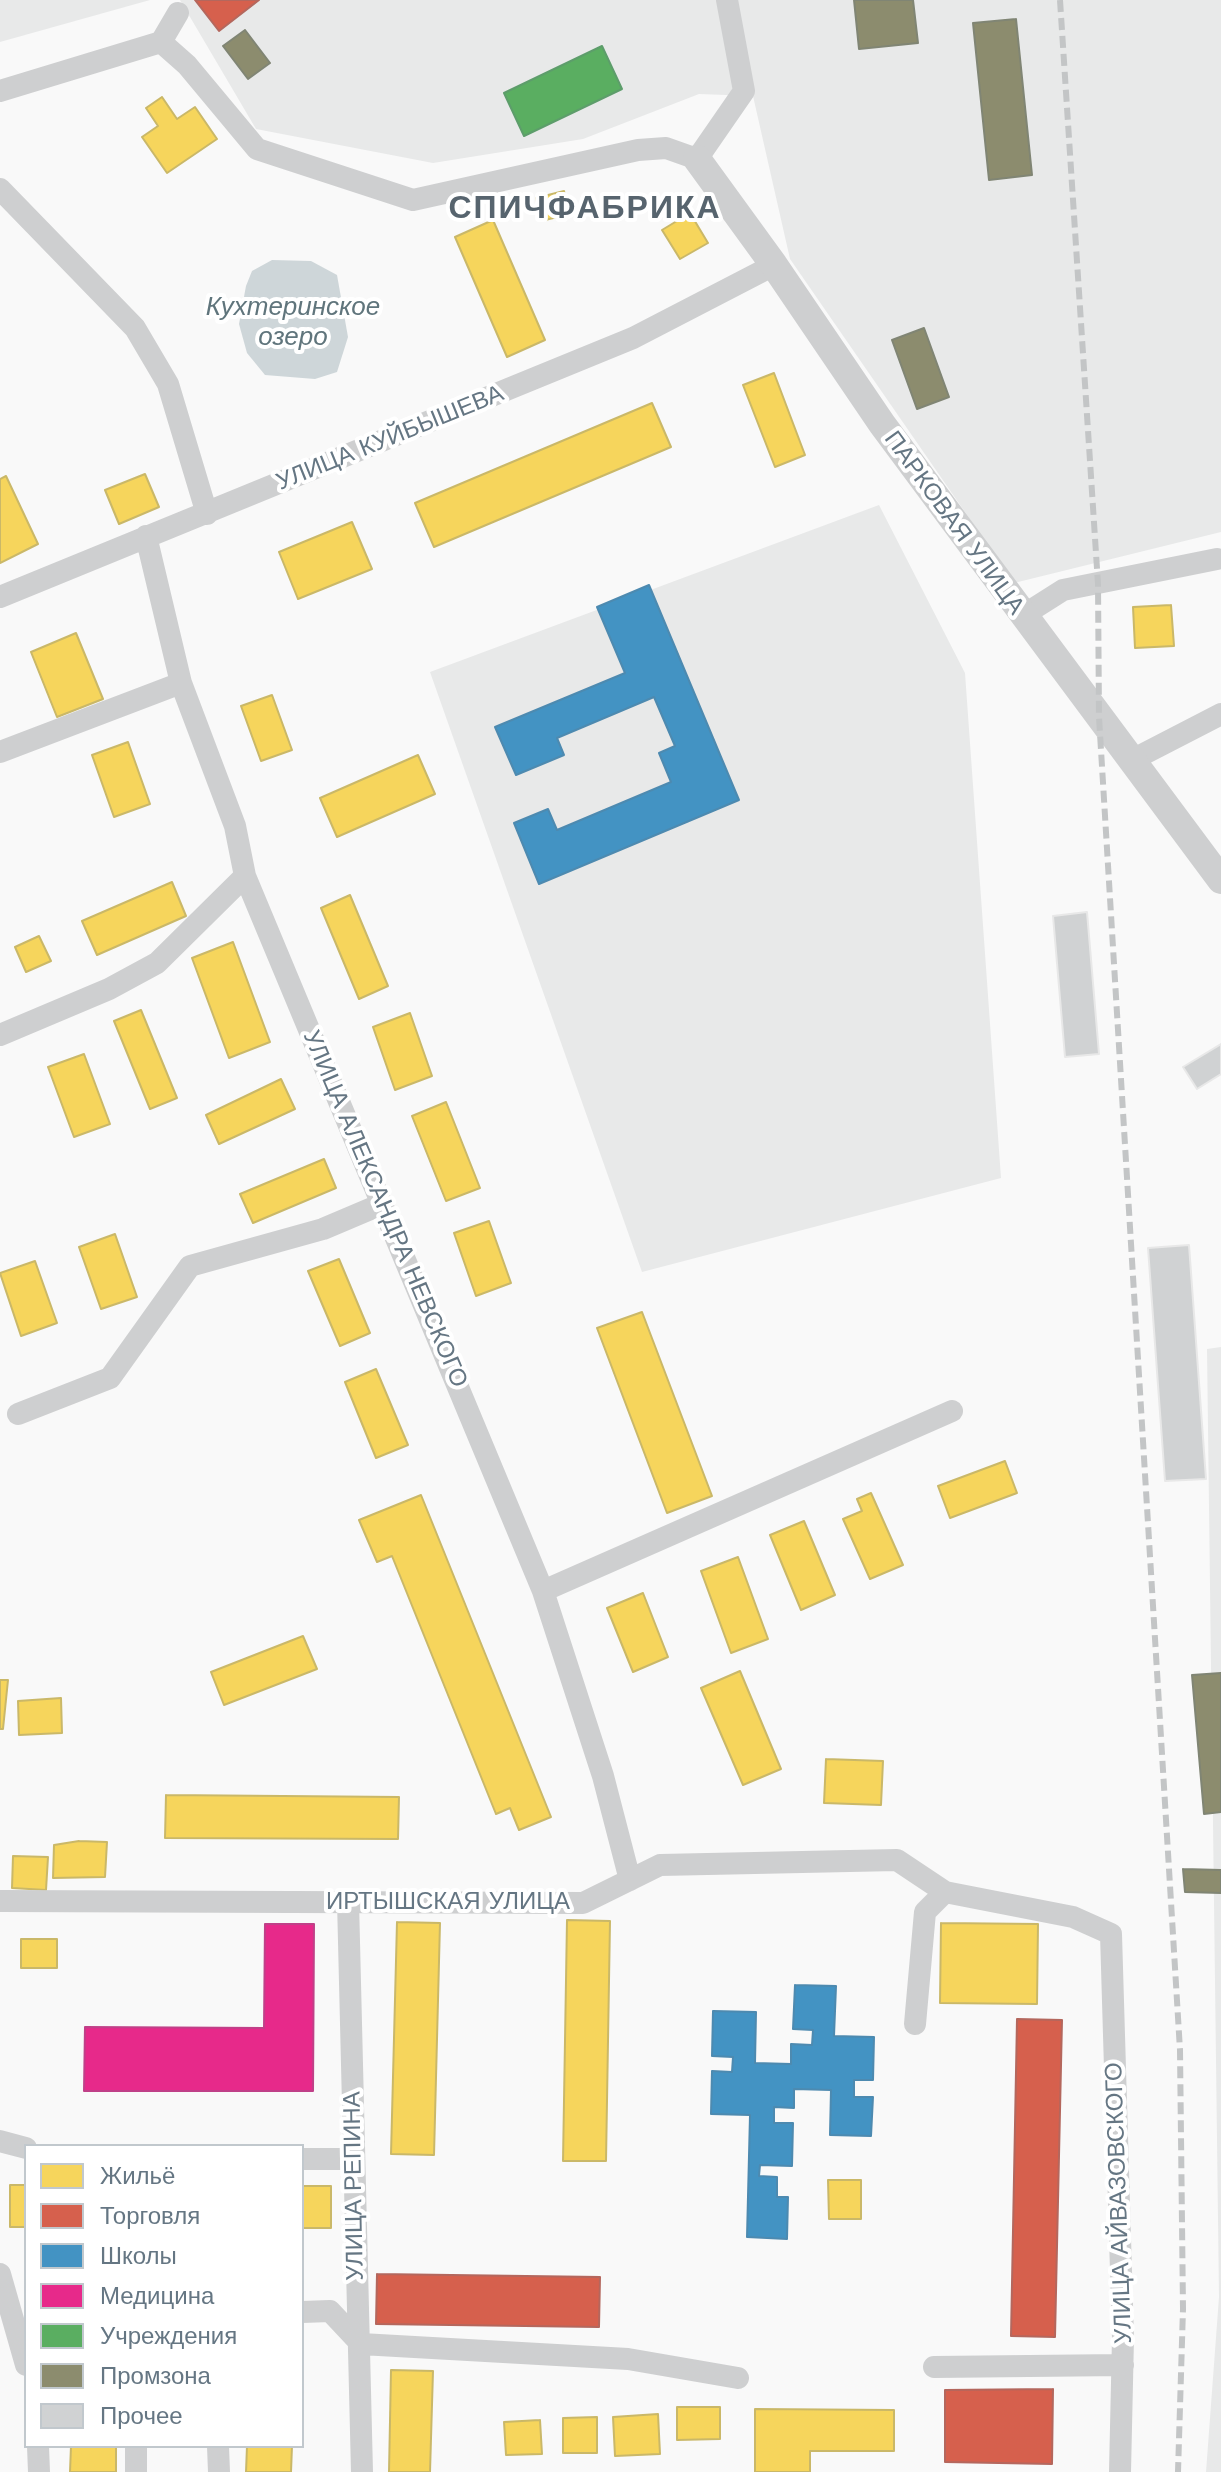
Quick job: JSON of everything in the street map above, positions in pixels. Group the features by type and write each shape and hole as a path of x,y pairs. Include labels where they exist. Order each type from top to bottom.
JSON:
{"street":[{"path":"161,42 187,65 257,149 413,200 638,150 666,148 697,159 744,91 727,0"},
{"path":"0,91 161,42 178,13"},
{"name":"ПАРКОВАЯ УЛИЦА","path":"697,159 774,265 882,424 1221,880"},
{"path":"0,189 135,328 168,384 207,514"},
{"name":"УЛИЦА КУЙБЫШЕВА","path":"0,597 633,338 774,265"},
{"name":"УЛИЦА АЛЕКСАНДРА НЕВСКОГО","path":"146,536 181,683 235,826 245,876 543,1591 603,1776 630,1880"},
{"path":"1022,616 1063,590 1217,559"},
{"path":"0,752 181,683"},
{"path":"1132,760 1221,714"},
{"path":"0,1035 109,989 157,963 245,876"},
{"path":"18,1414 110,1378 190,1266 323,1229 382,1204"},
{"path":"543,1591 952,1411"},
{"name":"ИРТЫШСКАЯ УЛИЦА","path":"0,1901 583,1903 660,1865 897,1860 945,1892 1073,1917 1111,1934"},
{"path":"915,2024 925,1912 945,1892"},
{"name":"УЛИЦА РЕПИНА","path":"348,1901 362,2472"},
{"name":"УЛИЦА АЙВАЗОВСКОГО","path":"1111,1934 1123,2365 1120,2472"},
{"path":"0,2159 0,2141 24,2147"},
{"path":"304,2159 354,2159"},
{"path":"0,2274 24,2358"},
{"path":"304,2312 330,2311 361,2344 628,2359 738,2378"},
{"path":"934,2367 1123,2365"},
{"path":"38,2448 39,2472"},
{"path":"136,2448 136,2472"},
{"path":"218,2448 219,2472"}],"shaded area":[{"path":"0,0 150,0 0,42"},
{"path":"180,0 1221,0 1221,532 1014,583 790,259 753,96 699,94 583,139 433,163 256,129"},
{"path":"879,505 965,673 1001,1178 642,1272 430,672"},
{"path":"1221,1347 1221,2472 1206,2472 1219,2297 1207,1349"}],"water":[{"name":"Кухтеринское озеро","path":"272,260 311,261 337,275 348,337 337,372 315,379 265,375 247,353 239,324 246,286 252,271"}],"building: Жильё":[{"path":"162,97 177,119 195,107 217,139 167,173 142,137 158,126 146,108"},
{"path":"564,191 570,214 541,221 536,198"},
{"path":"690,213 708,243 680,259 662,230"},
{"path":"493,220 545,340 507,357 455,237"},
{"path":"774,373 805,455 775,467 743,385"},
{"path":"652,403 671,447 434,547 415,503"},
{"path":"145,474 159,507 119,524 105,490"},
{"path":"6,476 38,544 0,563 0,479"},
{"path":"352,522 372,569 298,599 279,552"},
{"path":"1171,605 1174,646 1135,648 1133,607"},
{"path":"76,633 103,699 57,717 31,652"},
{"path":"272,695 292,750 261,761 241,706"},
{"path":"128,742 150,804 114,817 92,755"},
{"path":"418,755 435,794 337,837 320,798"},
{"path":"172,882 186,916 97,955 82,921"},
{"path":"350,895 388,986 359,999 321,908"},
{"path":"39,936 51,961 26,972 15,947"},
{"path":"233,942 270,1042 229,1058 192,958"},
{"path":"141,1010 177,1098 150,1109 114,1021"},
{"path":"410,1013 432,1076 395,1090 373,1027"},
{"path":"84,1054 110,1124 74,1137 48,1067"},
{"path":"281,1079 295,1109 219,1144 206,1115"},
{"path":"446,1102 480,1188 446,1201 412,1116"},
{"path":"324,1159 336,1188 253,1223 240,1194"},
{"path":"489,1221 511,1283 476,1296 454,1233"},
{"path":"115,1234 137,1297 101,1309 79,1247"},
{"path":"339,1259 370,1333 340,1346 308,1271"},
{"path":"35,1261 57,1323 21,1336 0,1273"},
{"path":"642,1312 712,1496 667,1513 597,1328"},
{"path":"376,1369 408,1445 376,1458 345,1382"},
{"path":"1005,1461 1017,1493 950,1518 938,1486"},
{"path":"871,1493 903,1565 870,1579 843,1519 862,1511 857,1499"},
{"path":"421,1495 551,1817 519,1830 510,1808 496,1814 392,1556 377,1562 359,1520"},
{"path":"804,1521 835,1595 801,1610 770,1535"},
{"path":"738,1557 768,1639 731,1653 701,1571"},
{"path":"643,1593 668,1657 633,1672 607,1608"},
{"path":"303,1636 317,1669 224,1705 211,1672"},
{"path":"740,1671 781,1769 743,1785 701,1688"},
{"path":"0,1680 8,1680 3,1729 0,1729"},
{"path":"61,1698 62,1733 19,1735 18,1701"},
{"path":"826,1759 883,1761 881,1805 824,1803"},
{"path":"166,1795 399,1797 398,1839 165,1838"},
{"path":"79,1841 107,1842 105,1877 53,1878 54,1845"},
{"path":"13,1856 48,1857 46,1890 12,1888"},
{"path":"567,1920 610,1921 606,2161 563,2161"},
{"path":"397,1922 440,1923 434,2155 391,2154"},
{"path":"941,1923 1038,1924 1037,2004 940,2003"},
{"path":"21,1939 57,1939 57,1968 21,1968"},
{"path":"828,2180 861,2180 861,2219 829,2219"},
{"path":"10,2185 24,2185 24,2227 10,2227"},
{"path":"304,2186 331,2186 331,2228 304,2228"},
{"path":"391,2370 433,2371 430,2472 389,2472"},
{"path":"677,2407 720,2407 720,2439 677,2440"},
{"path":"755,2409 894,2410 894,2451 810,2451 810,2472 755,2472"},
{"path":"658,2414 660,2454 615,2456 613,2417"},
{"path":"597,2417 597,2453 563,2453 563,2418"},
{"path":"540,2420 542,2454 506,2455 504,2422"},
{"path":"71,2448 116,2448 116,2472 70,2472"},
{"path":"247,2448 292,2448 291,2472 246,2472"}],"building: Торговля":[{"path":"195,0 259,0 219,31"},
{"path":"1017,2019 1062,2020 1055,2337 1011,2336"},
{"path":"377,2274 600,2277 599,2327 376,2324"},
{"path":"1053,2389 1052,2464 945,2462 945,2390"}],"building: Школы":[{"path":"649,585 739,800 539,884 514,823 548,809 557,830 671,782 659,753 675,746 654,697 557,738 564,755 516,775 495,727 625,673 597,607"},
{"path":"795,1985 836,1986 834,2036 874,2037 873,2080 854,2080 854,2097 873,2097 871,2136 830,2135 831,2090 794,2089 794,2108 774,2107 774,2123 793,2123 792,2166 760,2165 759,2176 777,2177 777,2197 788,2197 787,2239 747,2237 750,2115 711,2114 712,2071 732,2072 733,2057 712,2056 713,2011 756,2012 755,2063 791,2064 791,2044 812,2045 813,2030 793,2029"}],"building: Медицина":[{"path":"265,1924 314,1924 313,2091 84,2091 85,2027 264,2028"}],"building: Учреждения":[{"path":"602,46 622,89 524,136 504,93"}],"building: Промзона":[{"path":"854,0 913,0 918,43 859,49"},
{"path":"1016,19 1032,175 989,180 973,23"},
{"path":"245,30 270,63 248,79 223,46"},
{"path":"924,328 949,397 917,409 892,340"},
{"path":"1221,1673 1221,1812 1204,1814 1192,1675"},
{"path":"1183,1869 1221,1870 1221,1893 1185,1892"}],"building: Прочее":[{"path":"1087,912 1099,1054 1065,1057 1053,916"},
{"path":"1221,1044 1221,1074 1197,1089 1183,1067"},
{"path":"1189,1245 1206,1479 1165,1481 1148,1248"}],"railway":[{"path":"1060,0 1098,584 1099,717 1180,2050 1183,2309 1178,2472"}],"district":[{"name":"СПИЧФАБРИКА","path":"585,209"}]}
